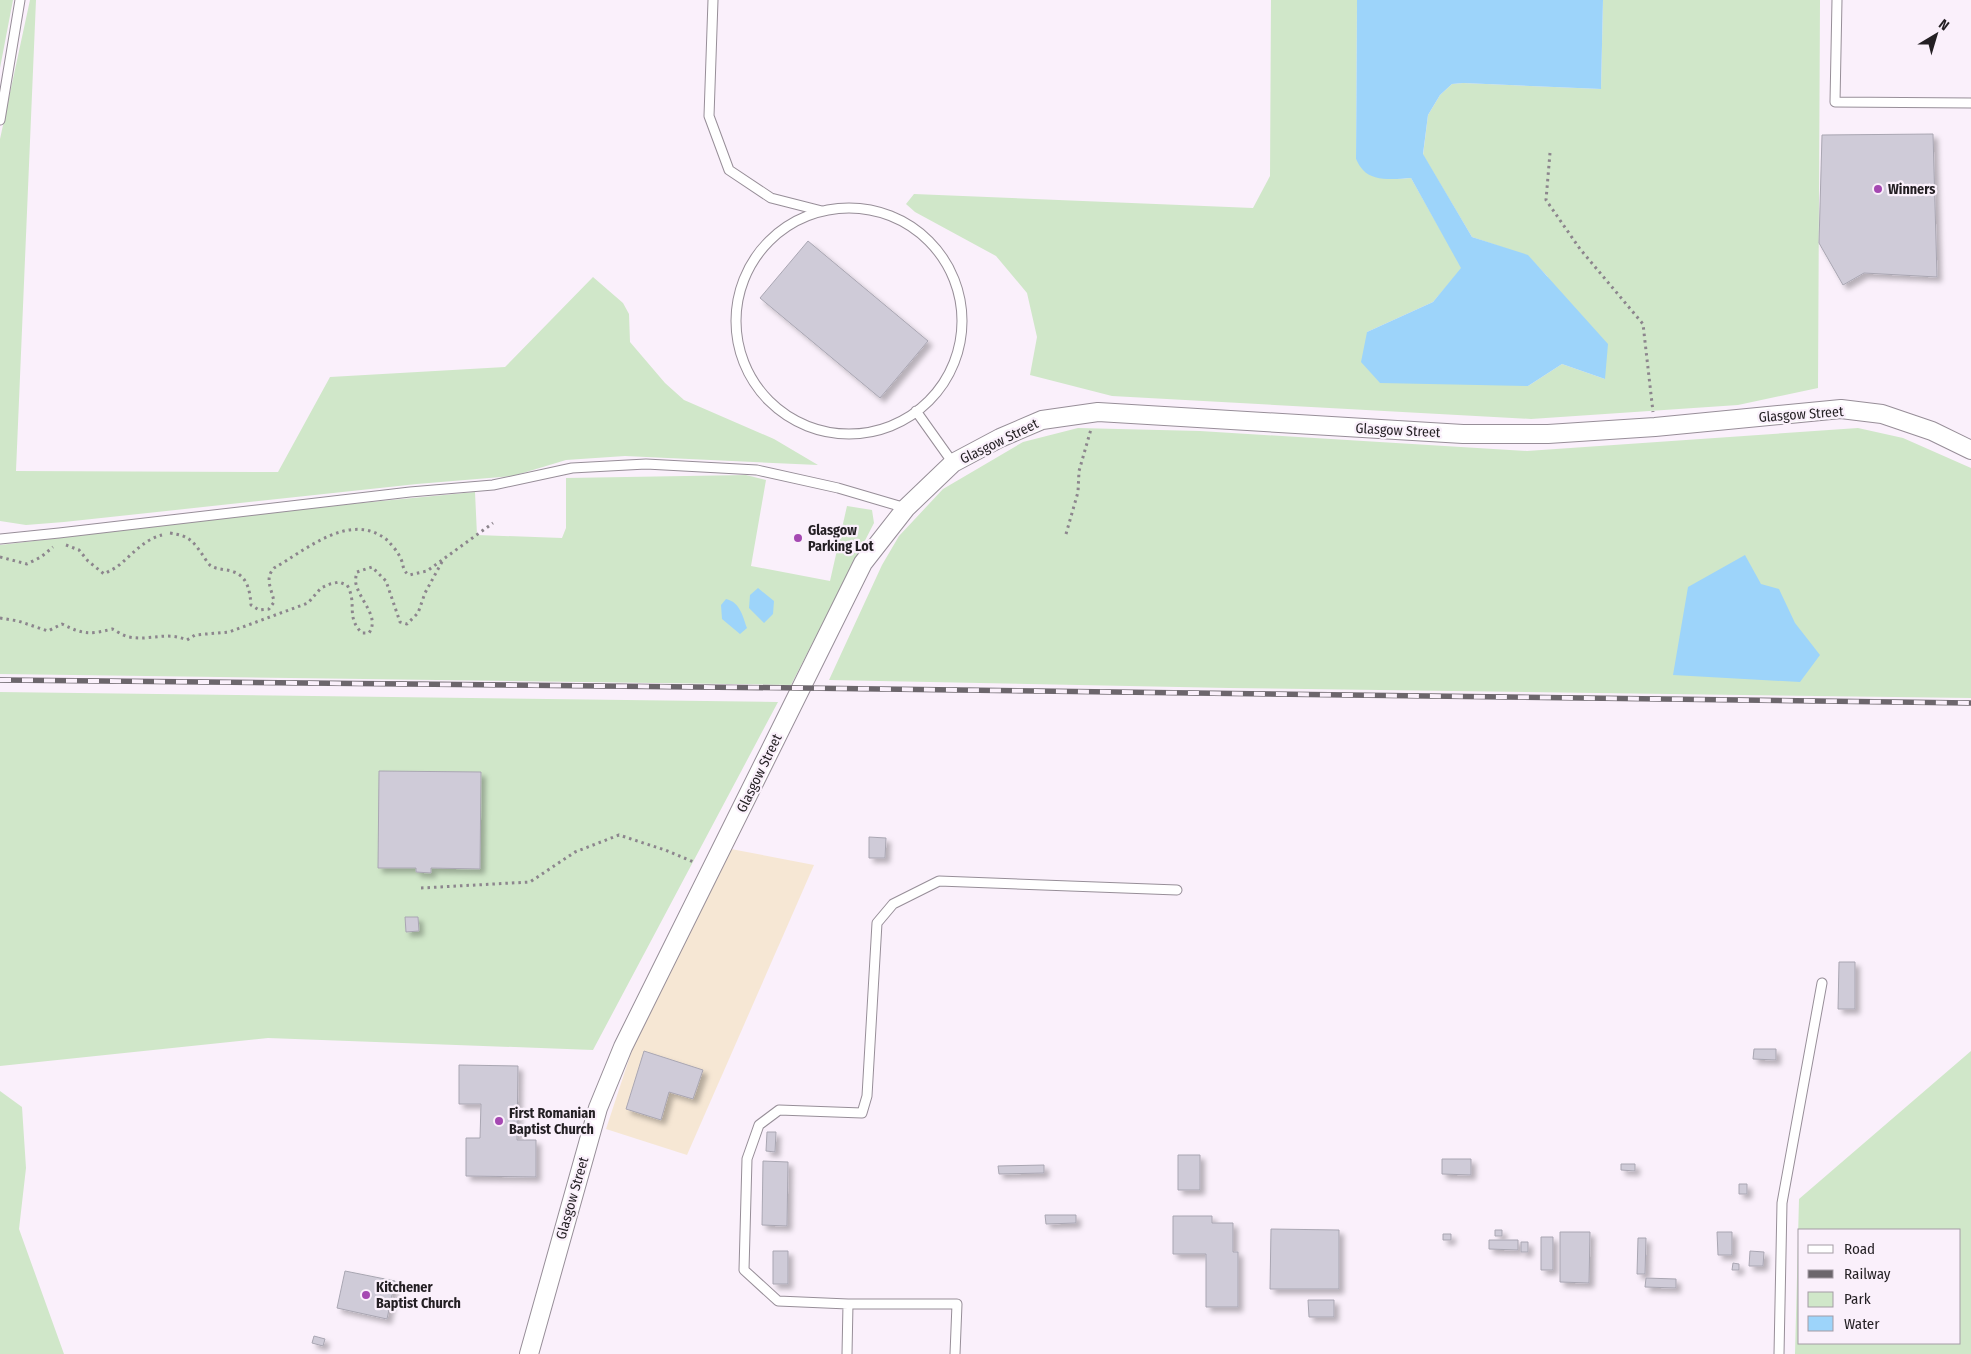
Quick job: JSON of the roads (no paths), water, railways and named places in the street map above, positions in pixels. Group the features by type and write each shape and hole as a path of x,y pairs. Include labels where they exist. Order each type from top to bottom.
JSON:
{"street":[{"name":"Glasgow Street","path":"529,1354 598,1108 623,1047 863,563 906,508 953,463 1000,438 1042,420 1098,412 1463,434 1548,434 1655,427 1841,410 1882,414 1932,431 1971,450"}],"lane":[{"path":"0,120 20,0"},
{"path":"713,0 709,116 729,170 771,198 824,211"},
{"path":"1837,0 1835,102 1971,103"},
{"path":"843,207 881,212 917,230 944,258 959,294 962,333 952,370 929,402 916,411 896,424 862,434 827,432 793,420 765,398 745,368 736,334 737,298 749,265 772,237 805,216 843,207"},
{"path":"916,411 953,463"},
{"path":"0,539 410,492 493,485 572,468 646,464 757,470 838,488 906,508"},
{"path":"955,1354 956,1304 848,1304 778,1300 744,1270 747,1159 760,1125 778,1110 862,1113 867,1096 877,923 893,904 939,880 1178,890"},
{"path":"1779,1354 1782,1202 1822,983"},
{"path":"847,1354 848,1304"}],"water":[{"path":"1357,0 1603,0 1601,89 1452,84 1440,95 1428,115 1423,154 1472,237 1528,255 1608,344 1605,379 1562,364 1528,386 1380,383 1361,362 1367,332 1433,302 1461,268 1411,178 1385,179 1367,174 1356,159"},
{"path":"1745,555 1761,584 1779,589 1795,623 1820,655 1800,682 1673,675 1688,587"},
{"path":"758,588 774,601 773,614 764,623 749,608 750,595"},
{"path":"726,599 735,603 742,615 747,628 740,634 722,619 721,605"}],"railway":[{"path":"0,680 1971,703"}],"place":[{"name":"Winners","path":"1878,189"},
{"name":"Glasgow Parking Lot","path":"798,538"},
{"name":"First Romanian Baptist Church","path":"499,1121"},
{"name":"Kitchener Baptist Church","path":"366,1295"}]}
